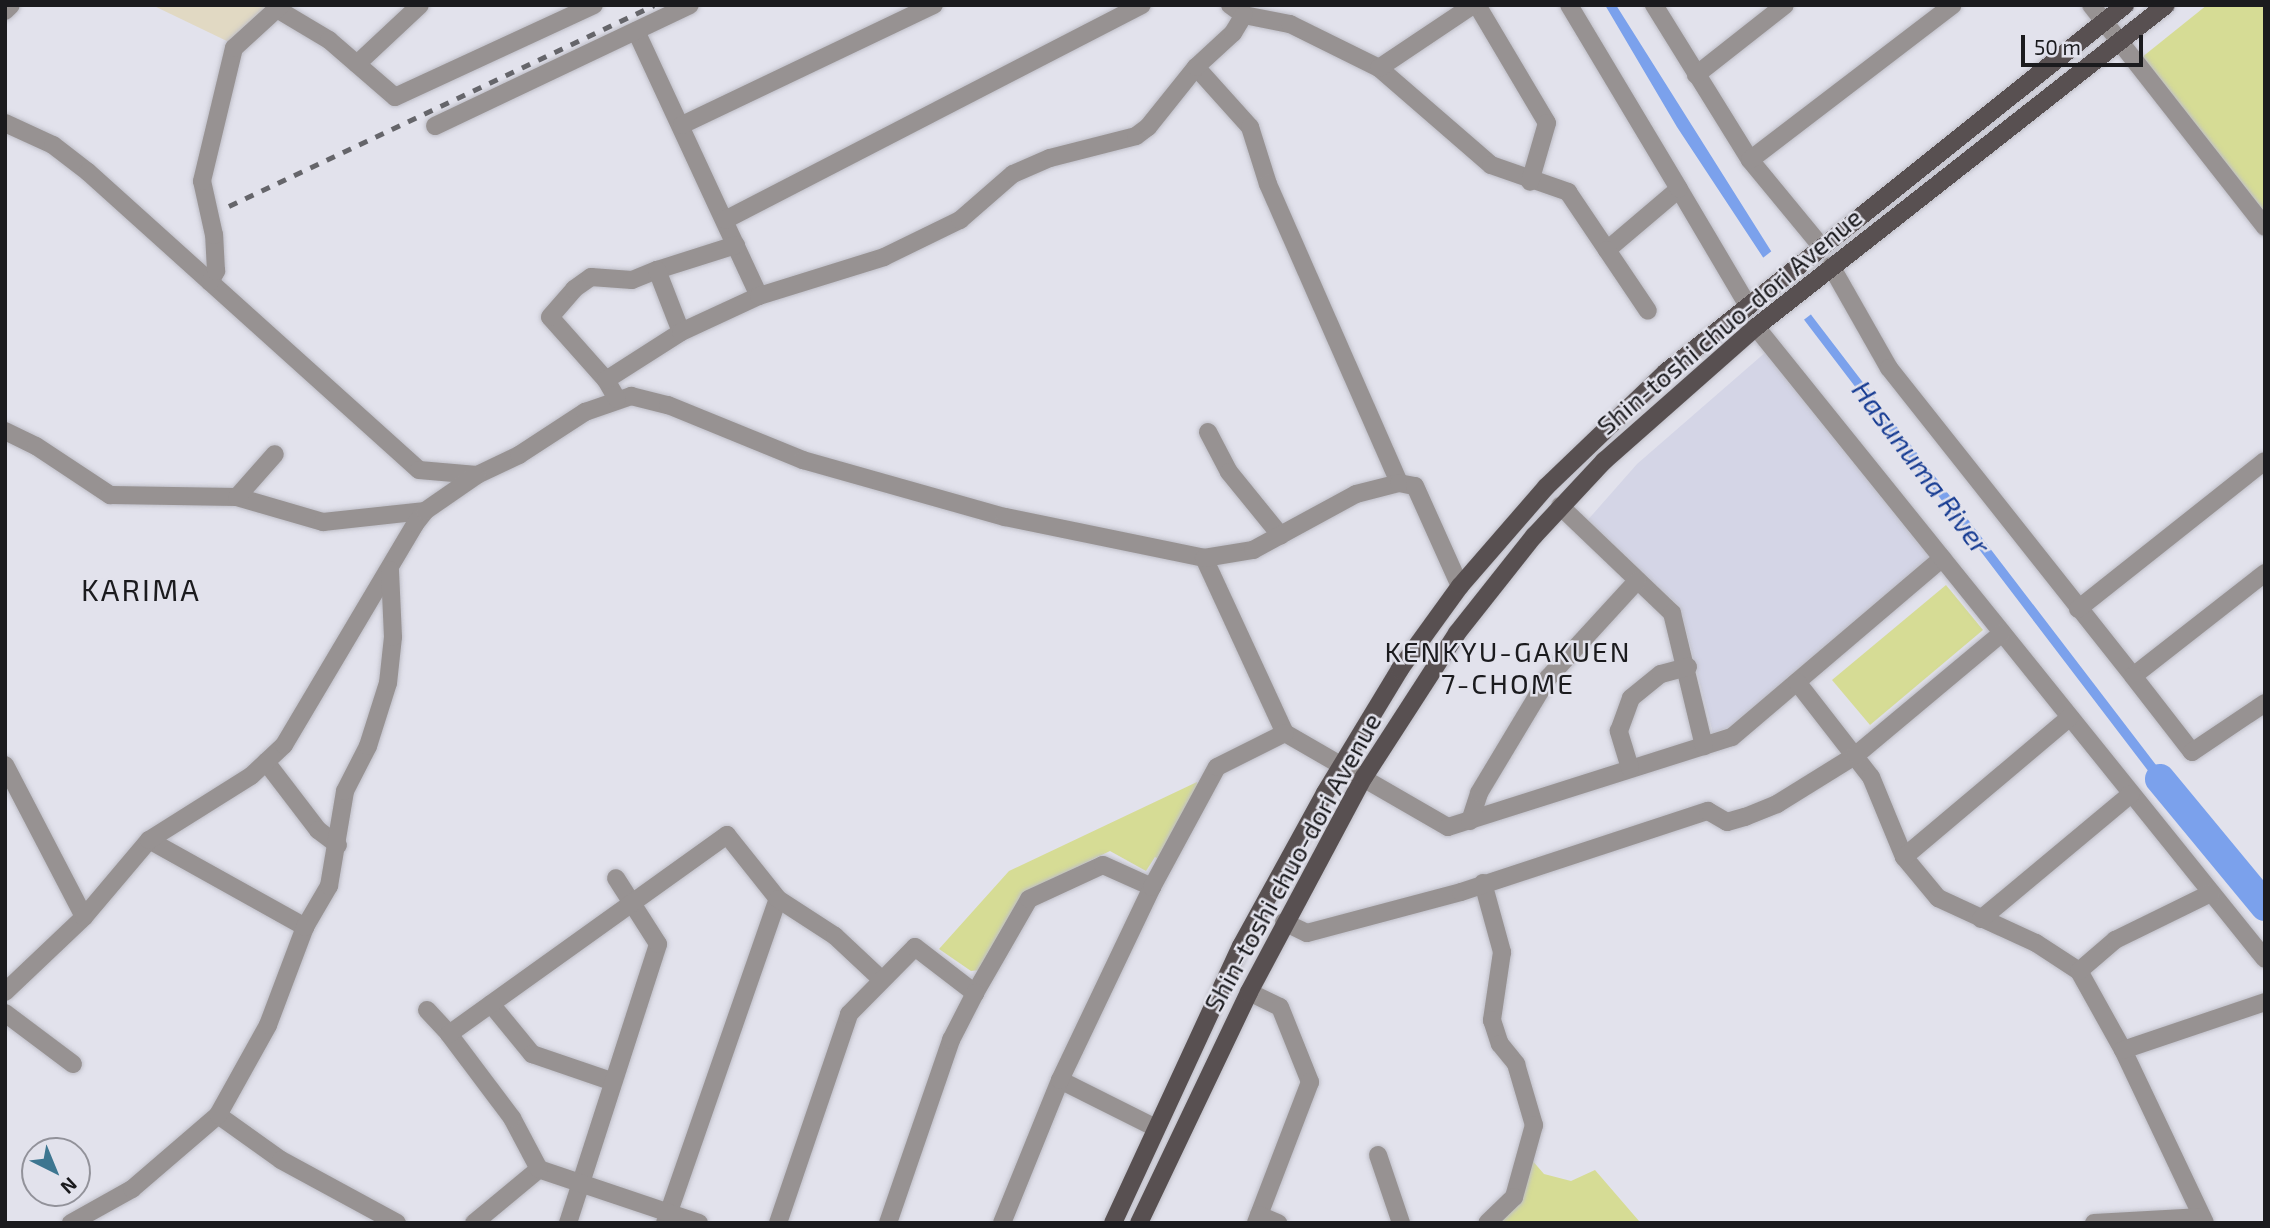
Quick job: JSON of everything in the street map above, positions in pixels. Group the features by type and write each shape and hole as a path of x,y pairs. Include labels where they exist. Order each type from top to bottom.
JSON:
{"main road":[{"name":"Shin-toshi chuo-dori Avenue","path":"1113,1223 1154,1127 1241,946 1341,763 1460,586 1546,487 1666,372 1802,259 2126,5"},
{"name":"Shin-toshi chuo-dori Avenue","path":"1139,1223 1284,922 1364,777 1457,633 1560,506 1668,401 1756,327 2166,5"}],"street":[{"path":"5,11 11,5"},
{"path":"357,64 420,5"},
{"path":"210,282 216,271 214,235 202,181 222,94 234,48 279,7 329,40 395,97 594,5"},
{"path":"435,126 690,5"},
{"path":"682,125 934,5"},
{"path":"725,220 1112,25 1142,5"},
{"path":"1379,68 1475,5 1547,123 1530,182"},
{"path":"1569,5 1747,304"},
{"path":"1654,5 1750,160 1820,245"},
{"path":"1696,75 1785,5"},
{"path":"1750,160 1953,5"},
{"path":"2091,5 2265,227"},
{"path":"606,380 681,332 759,296 884,257 960,220 1013,174 1050,158 1136,136 1148,127 1196,66 1233,33 1237,10 1290,24 1379,68 1456,139 1491,164 1530,182 1567,192 1648,310"},
{"path":"636,31 682,125 759,296"},
{"path":"1196,66 1251,127 1268,184 1399,483"},
{"path":"5,124 70,157 419,470 477,475"},
{"path":"1607,250 1679,189"},
{"path":"617,399 606,380 550,317 574,289 592,277 632,280 736,245"},
{"path":"1831,266 1889,368 2192,752 2265,703"},
{"path":"657,270 681,332"},
{"path":"1756,327 2265,959"},
{"path":"5,992 84,917 149,840 266,762 284,745 425,511 477,475 519,455 585,412 617,399 631,396 668,405 803,460 1005,517 1204,558 1253,550 1356,494 1399,483 1415,486 1460,586"},
{"path":"5,431 36,446 110,495 237,498 323,522 425,511"},
{"path":"1208,432 1229,472 1281,536"},
{"path":"237,498 275,454"},
{"path":"2078,609 2265,461"},
{"path":"1560,506 1672,613 1688,667 1704,746"},
{"path":"1204,558 1285,733 1448,827 1732,737 1942,558"},
{"path":"71,1223 132,1189 218,1115 268,1025 305,927 329,886 345,791 368,746 388,683 393,637 390,570"},
{"path":"2133,676 2264,574"},
{"path":"1470,821 1479,793 1548,678 1637,581"},
{"path":"1284,922 1307,933 1483,883 1708,811 1727,821 1745,817 1777,804 1856,755 2002,633"},
{"path":"1630,768 1619,731 1631,698 1661,674 1688,667"},
{"path":"1797,682 1871,777 1904,857 1938,898 2036,943 2078,971 2123,1050 2204,1220 2094,1223"},
{"path":"1904,857 2070,717"},
{"path":"1002,1223 1060,1080 1152,887 1217,768 1285,733"},
{"path":"266,762 318,830 338,845"},
{"path":"5,765 84,917"},
{"path":"1981,919 2131,794"},
{"path":"449,1034 630,901 727,835 778,899 835,936 882,980"},
{"path":"149,840 305,927"},
{"path":"888,1223 951,1040 1028,899 1103,865 1152,887"},
{"path":"568,1223 611,1082 658,944 616,878"},
{"path":"1483,883 1502,952 1492,1020 1500,1044 1516,1064 1534,1125 1514,1197 1487,1223"},
{"path":"2078,971 2115,940 2211,893"},
{"path":"666,1217 778,899"},
{"path":"778,1223 849,1014 915,947 975,993"},
{"path":"1249,992 1280,1007 1310,1082 1257,1219 1278,1223"},
{"path":"2123,1050 2265,1002"},
{"path":"491,1004 532,1054 611,1082"},
{"path":"427,1010 449,1034 512,1118 539,1169 582,1183 666,1217 699,1223"},
{"path":"5,1013 74,1064"},
{"path":"1060,1080 1154,1127"},
{"path":"218,1115 281,1160 397,1223"},
{"path":"1378,1155 1401,1223"},
{"path":"474,1223 539,1169"}],"shaded area":[{"path":"152,5 272,5 231,43"},
{"path":"1767,351 1932,558 1730,727 1713,733 1680,607 1586,522 1637,464"}],"green space":[{"path":"2207,5 2265,5 2265,212 2141,58"},
{"path":"1946,585 1983,630 1870,725 1832,680"},
{"path":"1197,782 1200,790 1160,860 1155,857 1146,871 1110,851 1023,893 980,970 971,971 939,949 1009,871"},
{"path":"1531,1159 1544,1174 1571,1181 1595,1170 1639,1221 1494,1223"}],"water":[{"path":"1605,5 1616,5 1812,316 2189,808 2181,814 1805,321 1677,127"}],"pier":[{"path":"1773,250 1814,312 1801,322 1759,261"}],"waterway":[{"name":"Hasunuma River","path":"2160,779 2265,906"}],"railway":[{"path":"229,206 654,5"}],"district":[{"name":"KARIMA","path":"141,589"},
{"name":"KENKYU-GAKUEN 7-CHOME","path":"1508,667"}]}
